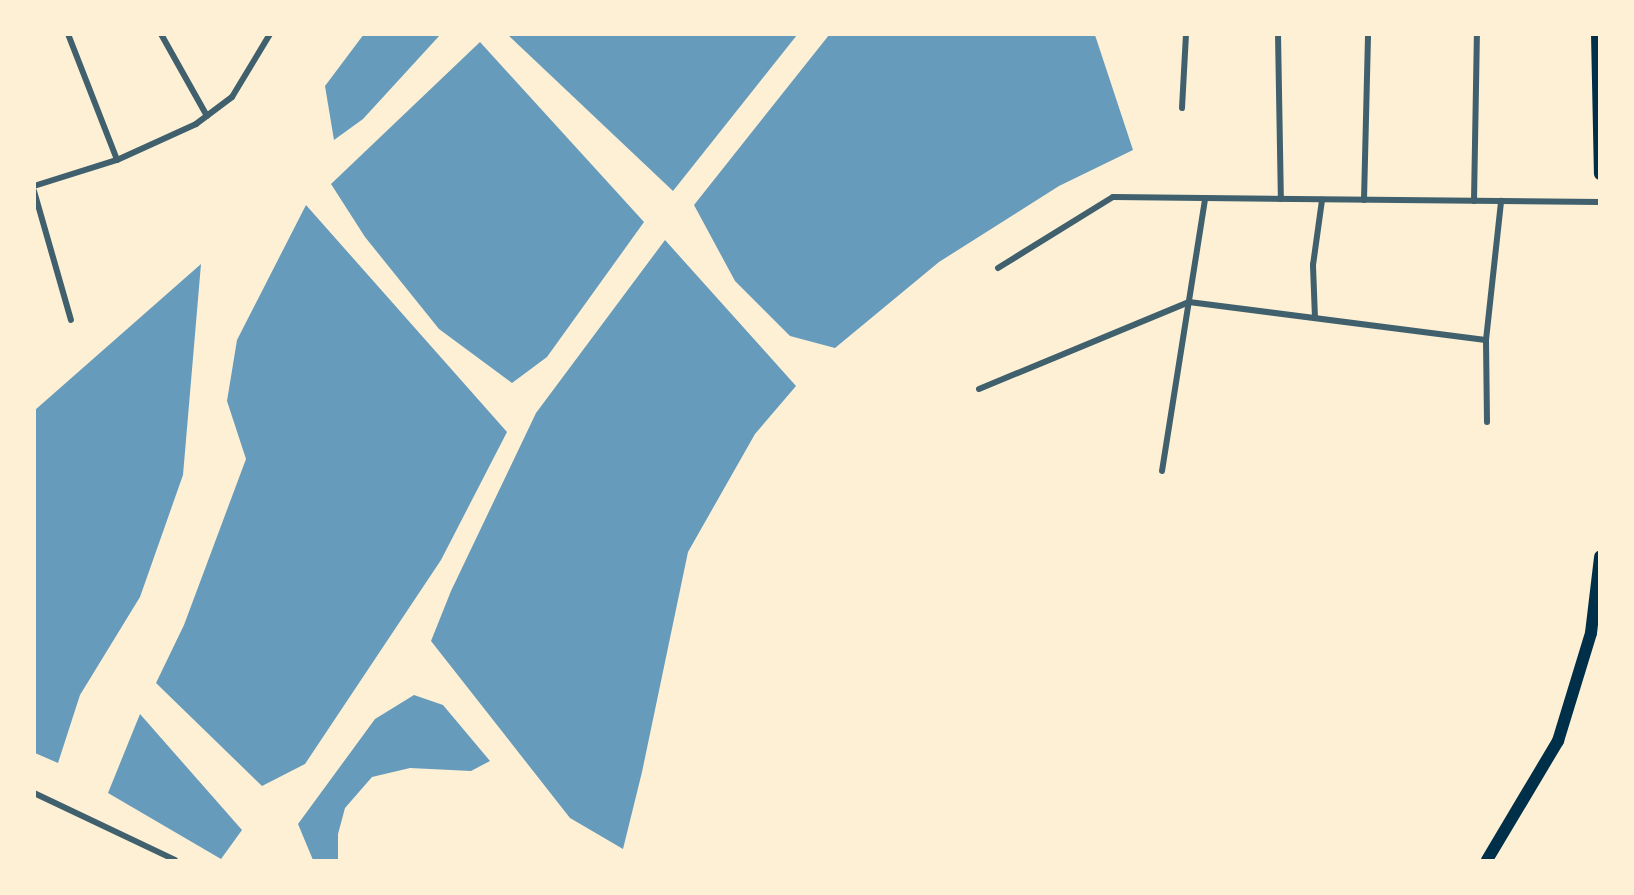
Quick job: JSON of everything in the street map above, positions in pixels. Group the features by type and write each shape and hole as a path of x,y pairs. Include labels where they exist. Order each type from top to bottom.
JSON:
{"main road":[{"path":"1597,34 1599,174"},
{"path":"1487,861 1558,741 1591,633 1599,557"}],"street":[{"path":"68,34 117,160"},
{"path":"161,34 207,116"},
{"path":"34,186 117,160 196,124 232,97 270,34"},
{"path":"1182,108 1186,34"},
{"path":"1278,34 1281,199"},
{"path":"1365,200 1368,34"},
{"path":"1474,201 1477,34"},
{"path":"34,191 71,320"},
{"path":"998,268 1113,197 1599,202"},
{"path":"1162,471 1205,198"},
{"path":"1315,318 1313,265 1322,200"},
{"path":"1487,422 1486,340 1501,201"},
{"path":"979,389 1189,302 1486,340"},
{"path":"34,793 175,861"}],"water":[{"path":"364,34 440,35 363,119 334,140 325,86"},
{"path":"508,35 797,35 673,191"},
{"path":"829,35 1095,35 1133,150 1059,186 939,262 835,348 790,336 735,281 694,205"},
{"path":"480,42 644,222 547,357 512,383 439,329 365,237 331,184"},
{"path":"306,205 507,432 441,560 305,764 262,786 156,683 184,625 246,459 227,401 237,340"},
{"path":"665,240 796,386 755,434 688,552 642,772 623,849 570,818 431,641 451,591 536,413"},
{"path":"201,264 183,475 140,597 80,695 58,763 35,753 35,410"},
{"path":"414,695 443,705 490,761 471,771 410,768 372,777 345,808 338,834 338,860 313,860 298,824 375,719"},
{"path":"140,714 242,830 221,859 108,793"}]}
